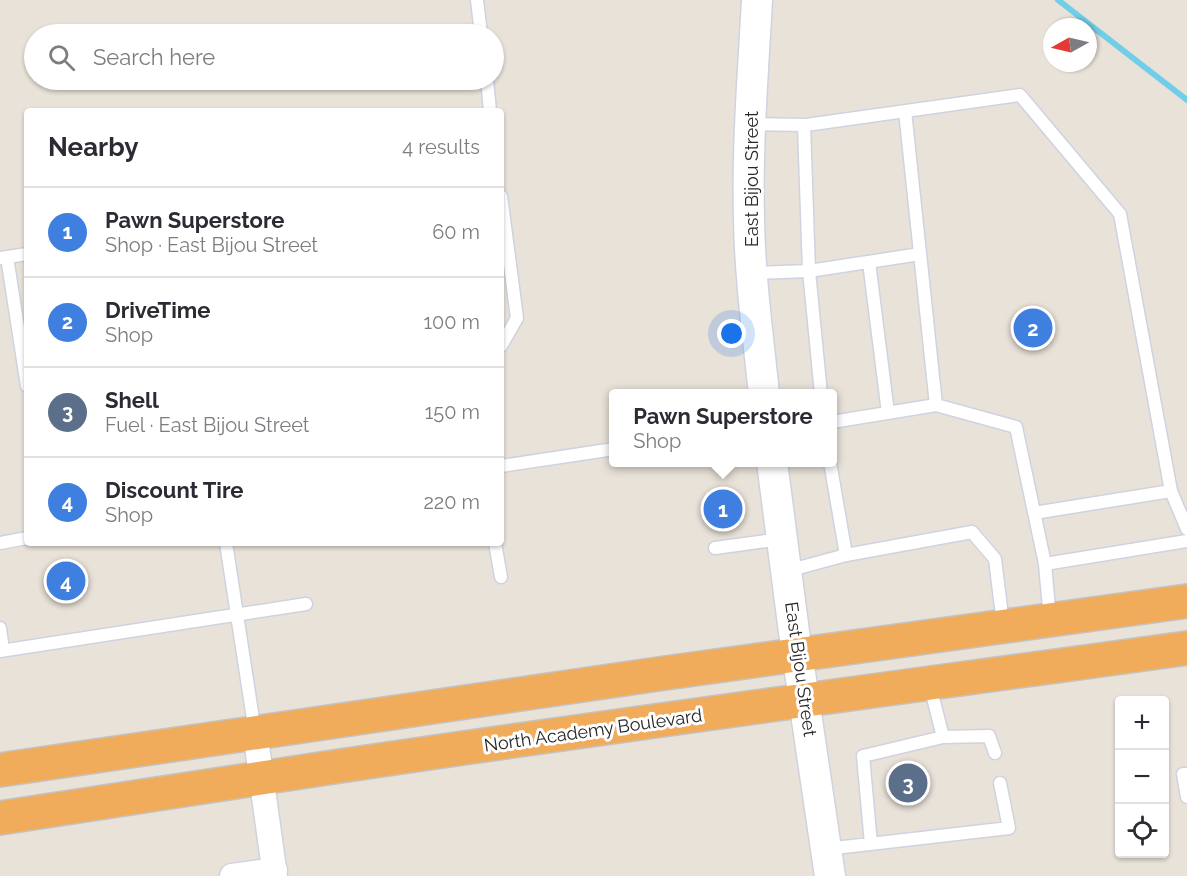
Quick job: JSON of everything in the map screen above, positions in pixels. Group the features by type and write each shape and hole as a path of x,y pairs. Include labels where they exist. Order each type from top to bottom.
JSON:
{"highway":[{"path":"0,770 798,654 1187,601"},
{"name":"North Academy Boulevard","path":"0,818 374,761 1187,648"}],"street":[{"name":"East Bijou Street","path":"757,0 750,124 749,221 764,389"},
{"name":"East Bijou Street","path":"773,467 828,862"},
{"path":"232,876 275,873 255,732"}],"lane":[{"path":"477,0 480,24"},
{"path":"487,90 490,108"},
{"path":"750,124 804,125 1020,95 1120,214 1171,491 1187,529"},
{"path":"905,111 936,405"},
{"path":"804,125 808,271 821,389"},
{"path":"504,219 517,318 504,341"},
{"path":"752,273 808,271 920,254"},
{"path":"24,255 4,258 24,369"},
{"path":"869,262 888,413"},
{"path":"837,421 936,405 1016,427 1045,564 1050,619"},
{"path":"504,466 609,450"},
{"path":"831,467 846,555"},
{"path":"1034,513 1171,491"},
{"path":"787,571 846,555 972,532 995,559 1004,626"},
{"path":"0,543 24,539"},
{"path":"715,548 783,539"},
{"path":"1045,564 1187,541"},
{"path":"226,546 255,732"},
{"path":"496,546 501,577"},
{"path":"0,628 1,650 306,604"},
{"path":"929,683 943,736"},
{"path":"871,844 863,756 943,736 989,736 994,753"},
{"path":"1187,774 1183,774 1187,797"},
{"path":"828,862 871,844 1009,828 1000,783"}],"waterway":[{"path":"1058,0 1187,100"}],"place":[{"name":"DriveTime","path":"1033,328"},
{"name":"Pawn Superstore","path":"723,509"},
{"name":"Discount Tire","path":"66,581"},
{"name":"Shell","path":"908,783"}]}
